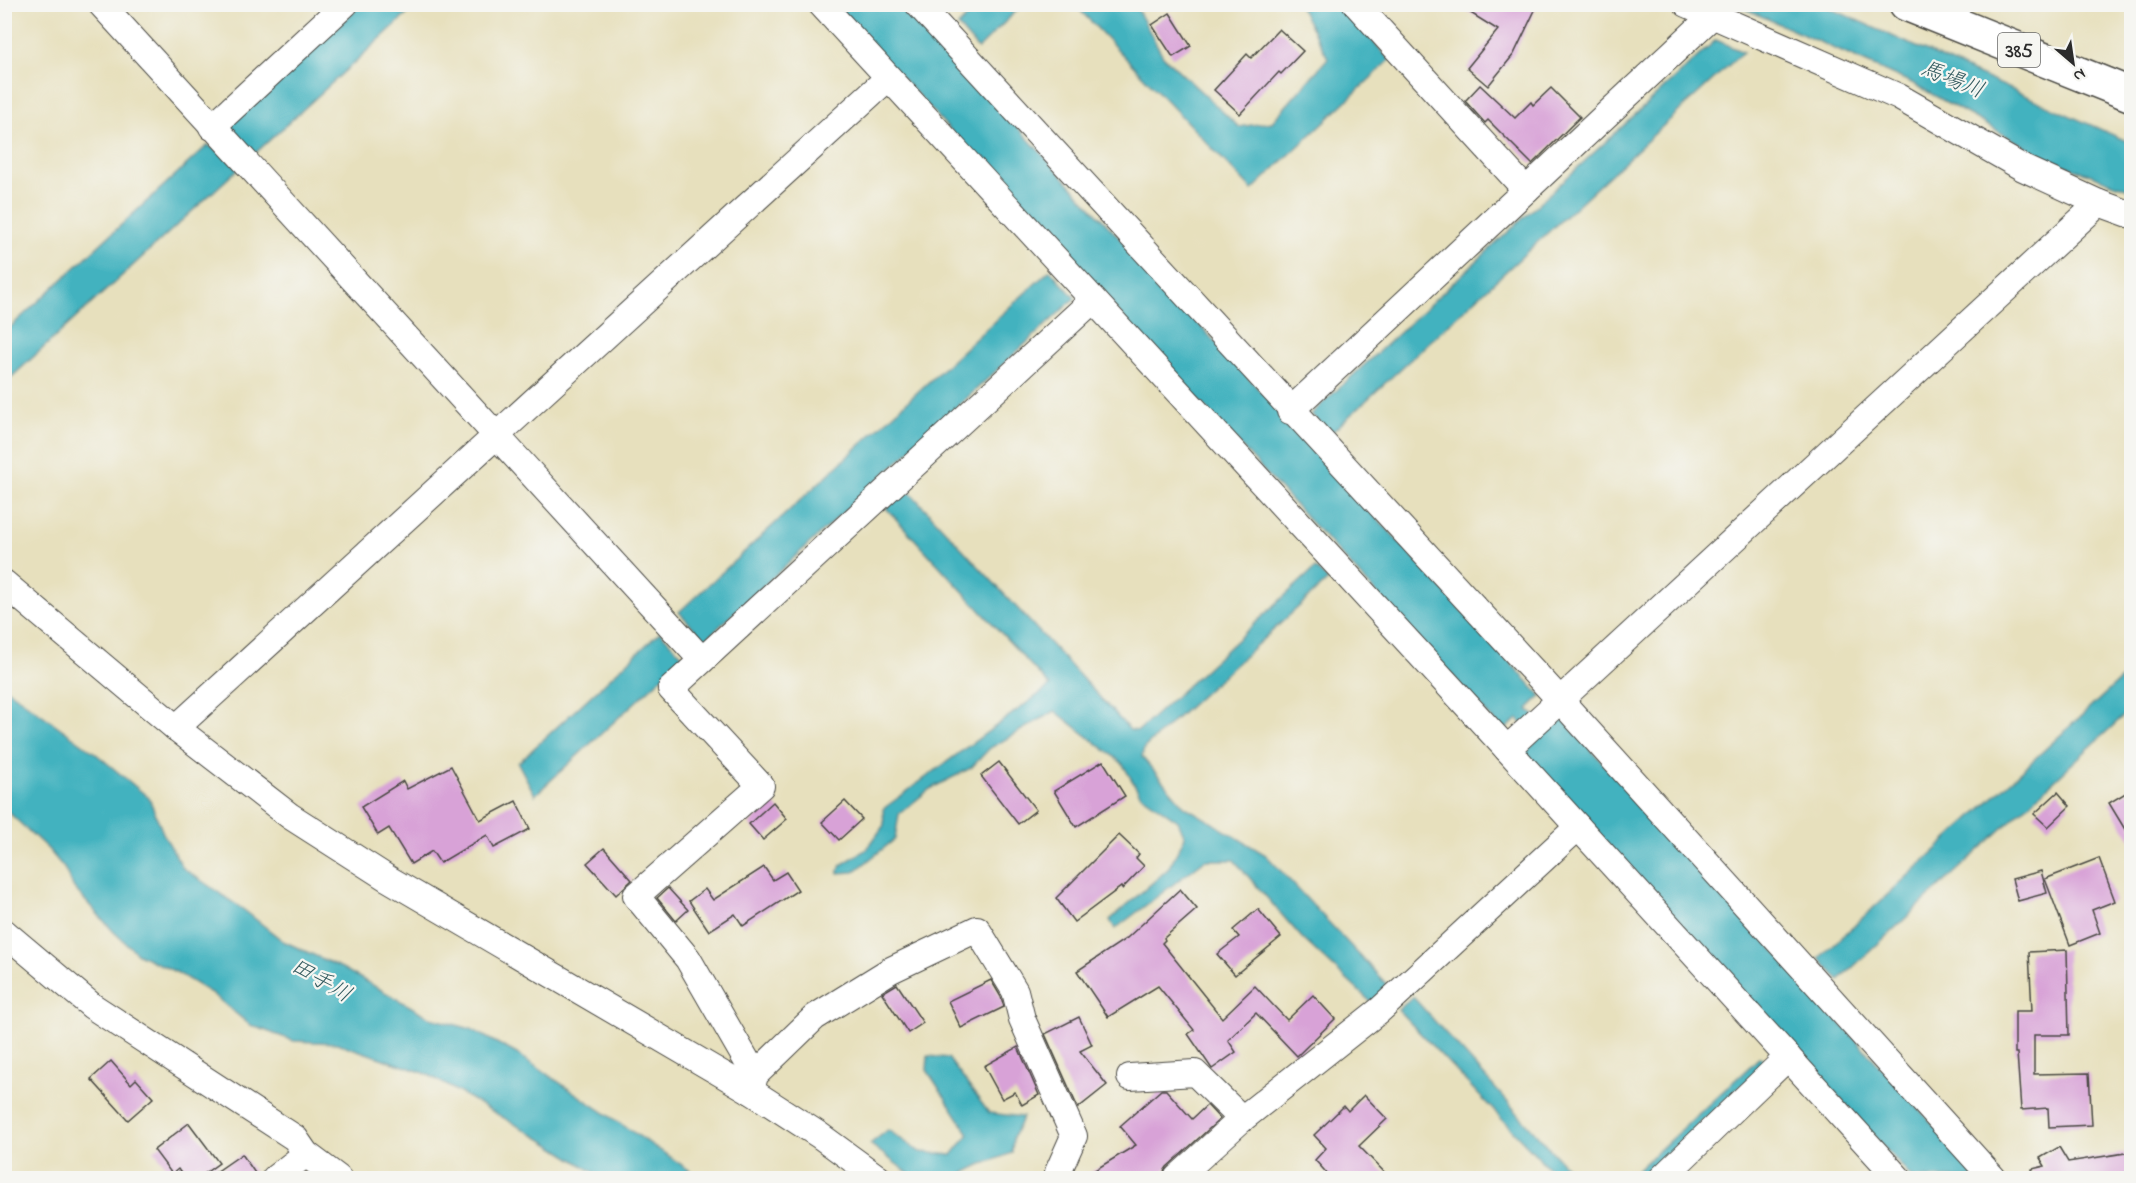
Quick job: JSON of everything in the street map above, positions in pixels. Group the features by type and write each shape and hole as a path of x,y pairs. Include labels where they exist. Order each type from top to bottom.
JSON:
{"highway":[{"name":"385","path":"1906,4 2132,95"}],"street":[{"path":"101,4 702,660"},
{"path":"212,127 345,4"},
{"path":"821,4 1092,301 1515,741 1578,827 1898,1179"},
{"path":"918,4 1290,411 1551,709 1994,1179"},
{"path":"1356,4 1526,190"},
{"path":"1687,4 1899,97 2023,168 2099,203 2132,215"},
{"path":"1290,411 1713,15"},
{"path":"176,728 888,78"},
{"path":"1515,741 2099,203"},
{"path":"753,1083 688,959 636,896 761,786 671,689 1092,301"},
{"path":"4,583 176,728 290,816 387,878 753,1083 878,1179"},
{"path":"1177,1179 1242,1119 1380,1010 1578,827"},
{"path":"753,1083 815,1017 891,970 977,929 1015,991 1022,1019 1074,1136 1058,1172 1062,1179"},
{"path":"4,932 92,1006 295,1138 306,1154 338,1179"},
{"path":"1662,1179 1788,1057"},
{"path":"1130,1077 1195,1073 1242,1119"},
{"path":"275,1179 306,1154"}],"water":[{"path":"361,5 417,5 251,157 229,126"},
{"path":"835,5 905,5 1541,696 1528,709 1548,731 1562,718 1982,1178 1912,1178 1524,753 1537,740 1518,719 1503,731"},
{"path":"979,5 1022,5 978,49 958,26"},
{"path":"1075,5 1135,5 1163,56 1239,127 1272,122 1328,58 1299,5 1340,5 1390,60 1252,190"},
{"name":"馬場川","path":"1736,5 1823,5 2131,143 2131,190 2046,158 1912,83"},
{"path":"1716,40 1743,52 1330,434 1311,414"},
{"path":"208,145 224,155 238,169 5,383 5,332"},
{"path":"1050,270 1075,298 705,640 679,612"},
{"path":"907,489 1130,730 1138,731 1315,568 1328,580 1144,748 1142,757 1184,806 1266,855 1390,988 1373,1004 1303,939 1234,860 1205,860 1115,929 1110,920 1168,869 1185,837 1178,821 1140,794 1122,763 1055,711 990,748 971,768 930,789 899,814 895,839 854,872 838,873 841,865 867,849 884,825 883,809 1050,686 886,508"},
{"path":"660,632 684,657 535,795 518,763"},
{"path":"2131,670 2131,709 1839,980 1819,958"},
{"name":"田手川","path":"5,688 95,753 149,798 163,833 183,868 244,910 283,941 342,968 431,1018 471,1029 517,1054 701,1178 603,1178 541,1139 427,1074 337,1043 294,1041 250,1025 211,993 178,973 138,954 114,932 74,888 64,868 48,849 5,809"},
{"path":"1413,997 1576,1178 1558,1178 1398,1010"},
{"path":"928,1056 948,1058 989,1113 1023,1117 1013,1137 1012,1153 954,1178 915,1178 870,1144 888,1130 920,1152 952,1155 969,1134 927,1070"},
{"path":"1760,1057 1767,1062 1641,1178 1629,1178"}],"building":[{"path":"1456,4 1538,4 1514,54 1488,86 1467,68 1498,30"},
{"path":"1170,13 1191,46 1173,57 1152,25"},
{"path":"1279,29 1303,51 1281,74 1279,72 1240,114 1214,90 1247,54 1251,58"},
{"path":"1480,85 1515,118 1531,102 1533,105 1551,88 1580,117 1532,164 1488,120 1485,123 1465,101"},
{"path":"1103,761 1125,796 1076,827 1054,791"},
{"path":"999,762 1036,810 1018,824 981,776"},
{"path":"451,766 480,820 516,801 530,829 494,848 487,835 440,863 432,851 411,864 389,828 378,835 361,807 403,781 407,789"},
{"path":"2132,789 2132,841 2109,803"},
{"path":"2058,792 2070,806 2048,827 2034,814"},
{"path":"845,801 862,819 839,840 822,822"},
{"path":"773,802 787,819 763,840 749,824"},
{"path":"1119,835 1139,854 1136,858 1144,866 1122,889 1121,887 1074,922 1056,898"},
{"path":"604,848 632,880 616,895 587,863"},
{"path":"2099,858 2115,901 2092,910 2100,933 2070,945 2045,879"},
{"path":"764,867 773,880 786,872 798,890 743,926 735,914 709,931 689,901 705,889 713,900"},
{"path":"2041,871 2047,893 2018,901 2012,879"},
{"path":"668,888 688,910 676,921 657,898"},
{"path":"1180,889 1197,909 1164,938 1162,943 1222,1018 1255,986 1287,1020 1313,995 1335,1019 1297,1056 1256,1013 1228,1040 1236,1052 1212,1069 1188,1034 1194,1030 1158,986 1108,1017 1077,971 1127,938"},
{"path":"1258,909 1281,937 1235,975 1217,954 1239,937 1233,930"},
{"path":"2067,950 2069,1035 2034,1035 2034,1074 2089,1073 2092,1125 2049,1127 2048,1108 2021,1110 2017,1053 2015,1053 2015,1011 2032,1011 2029,952"},
{"path":"991,980 1004,1007 961,1028 948,1001"},
{"path":"897,984 923,1023 908,1033 882,993"},
{"path":"1079,1017 1092,1045 1080,1051 1107,1085 1078,1108 1045,1034"},
{"path":"1018,1047 1039,1095 1022,1105 1015,1092 1002,1099 984,1066"},
{"path":"111,1061 131,1084 136,1079 153,1098 128,1120 91,1079"},
{"path":"1161,1090 1166,1090 1192,1119 1207,1105 1220,1119 1167,1167 1159,1179 1080,1179 1136,1145 1120,1126"},
{"path":"1364,1095 1387,1119 1359,1146 1391,1179 1332,1179 1315,1160 1326,1148 1314,1135 1344,1106 1348,1111"},
{"path":"189,1123 219,1163 197,1179 185,1179 178,1169 172,1174 154,1150"},
{"path":"2059,1147 2068,1162 2132,1152 2132,1179 2033,1179 2032,1169 2045,1166 2040,1158"},
{"path":"242,1154 259,1179 206,1179"}]}
